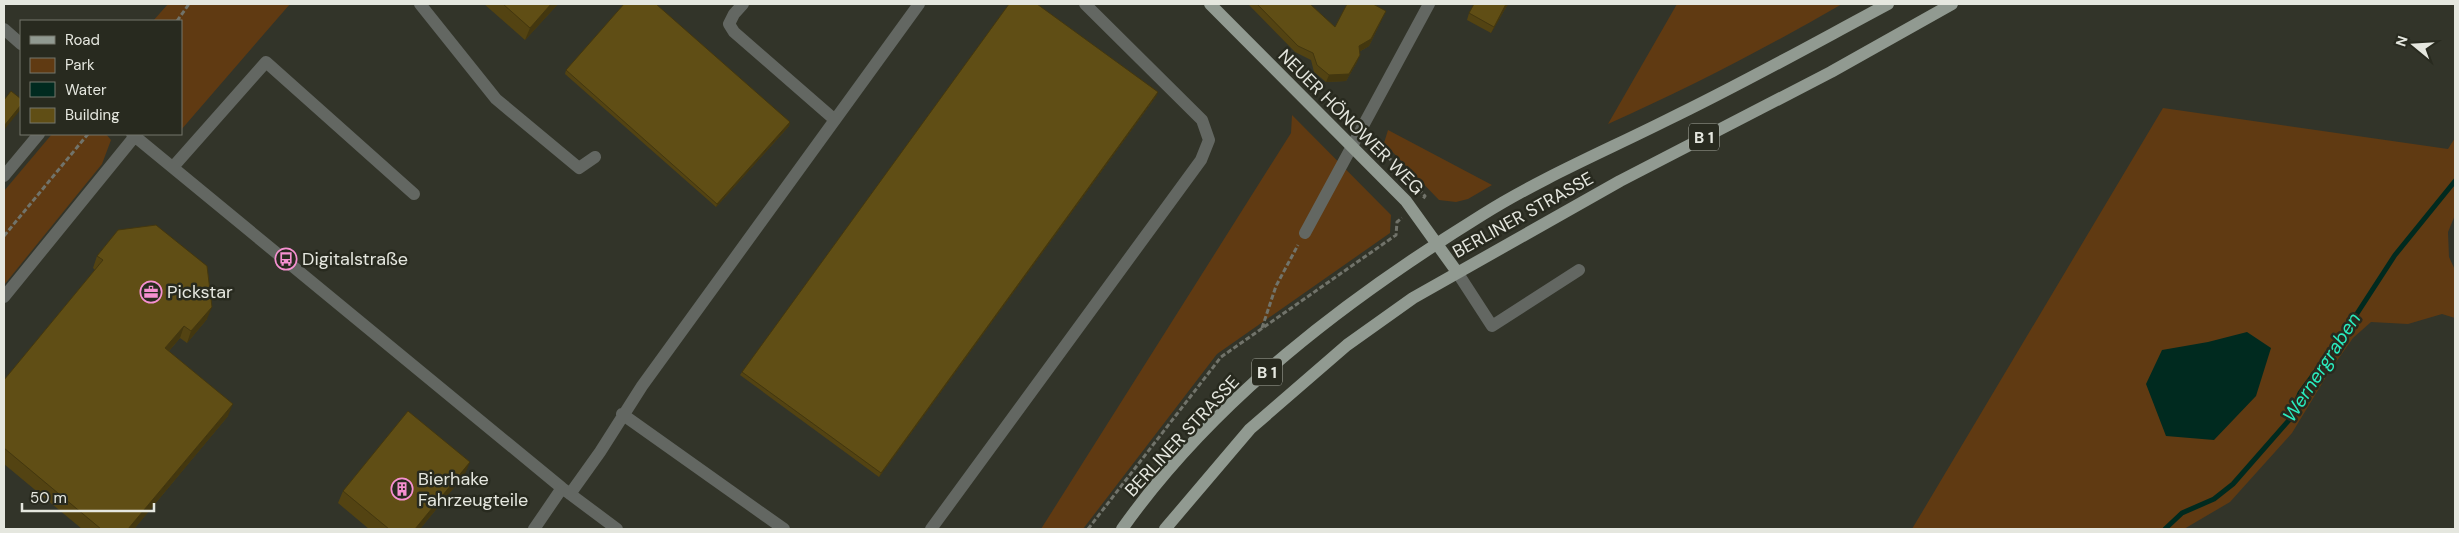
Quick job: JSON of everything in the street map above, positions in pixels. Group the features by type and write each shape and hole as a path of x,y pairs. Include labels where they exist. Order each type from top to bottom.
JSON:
{"main road":[{"name":"NEUER HÖNOWER WEG","path":"1210,4 1412,209 1457,272"},
{"name":"BERLINER STRASSE","path":"1122,529 1174,464 1225,410 1276,363 1329,321 1438,244 1483,214 1574,164 1668,120 1888,4"},
{"name":"BERLINER STRASSE","path":"1165,529 1250,429 1347,345 1414,298 1620,181 1831,72 1952,4"}],"street":[{"path":"420,4 496,98 579,168 595,157"},
{"path":"743,4 734,14 729,24 734,32 834,120"},
{"path":"534,529 600,452 622,414 919,4"},
{"path":"930,529 1201,160 1209,140 1202,120 1086,4"},
{"path":"1305,233 1429,4"},
{"path":"4,29 20,43"},
{"path":"173,167 266,62 414,194"},
{"path":"4,176 37,135"},
{"path":"4,297 134,135 566,491 617,529"},
{"path":"1457,272 1492,326 1579,270"},
{"path":"622,414 784,529"}],"path":[{"path":"178,20 189,4"},
{"path":"4,236 87,135"},
{"path":"1088,529 1139,460 1221,358 1396,235 1397,222 1426,196 1378,146"},
{"path":"1262,329 1276,286 1305,233"}],"green space":[{"path":"168,4 290,4 182,129 182,20 154,20"},
{"path":"1677,4 1842,4 1727,67 1608,124"},
{"path":"2163,108 2448,149 2455,138 2455,215 2448,232 2449,257 2455,270 2455,318 2442,314 2408,324 2371,322 2353,338 2329,372 2292,433 2230,502 2184,529 1912,529"},
{"path":"1292,115 1391,215 1390,233 1217,354 1083,529 1041,529 1291,133"},
{"path":"1388,130 1492,185 1468,199 1456,202 1439,200 1384,143"},
{"path":"51,135 107,135 111,140 102,164 4,285 4,191"}],"water":[{"path":"2247,332 2271,348 2256,396 2214,440 2166,436 2146,384 2162,350 2208,342"}],"building":[{"path":"503,4 551,4 530,28"},
{"path":"624,4 656,4 790,122 717,204 566,70"},
{"path":"1009,4 1037,4 1158,92 881,473 742,372"},
{"path":"1257,4 1310,4 1335,27 1347,4 1373,4 1386,11 1371,39 1359,46 1360,55 1349,74 1329,75 1317,65 1313,53 1298,46"},
{"path":"1474,4 1506,4 1494,27 1469,13"},
{"path":"11,91 20,98 20,106 4,126 4,100"},
{"path":"156,225 207,266 212,307 191,331 184,326 165,348 233,404 128,529 101,529 4,448 4,380 103,260 97,256 118,230"},
{"name":"Bierhake Fahrzeugteile","path":"408,411 470,462 415,529 389,529 343,491"}],"waterway":[{"name":"Wernergraben","path":"2165,529 2182,513 2214,499 2233,484 2290,419 2300,393 2347,329 2395,255 2455,181"}],"place":[{"name":"Digitalstraße","path":"286,259"},
{"name":"Pickstar","path":"151,292"},
{"name":"Bierhake Fahrzeugteile","path":"402,489"}]}
